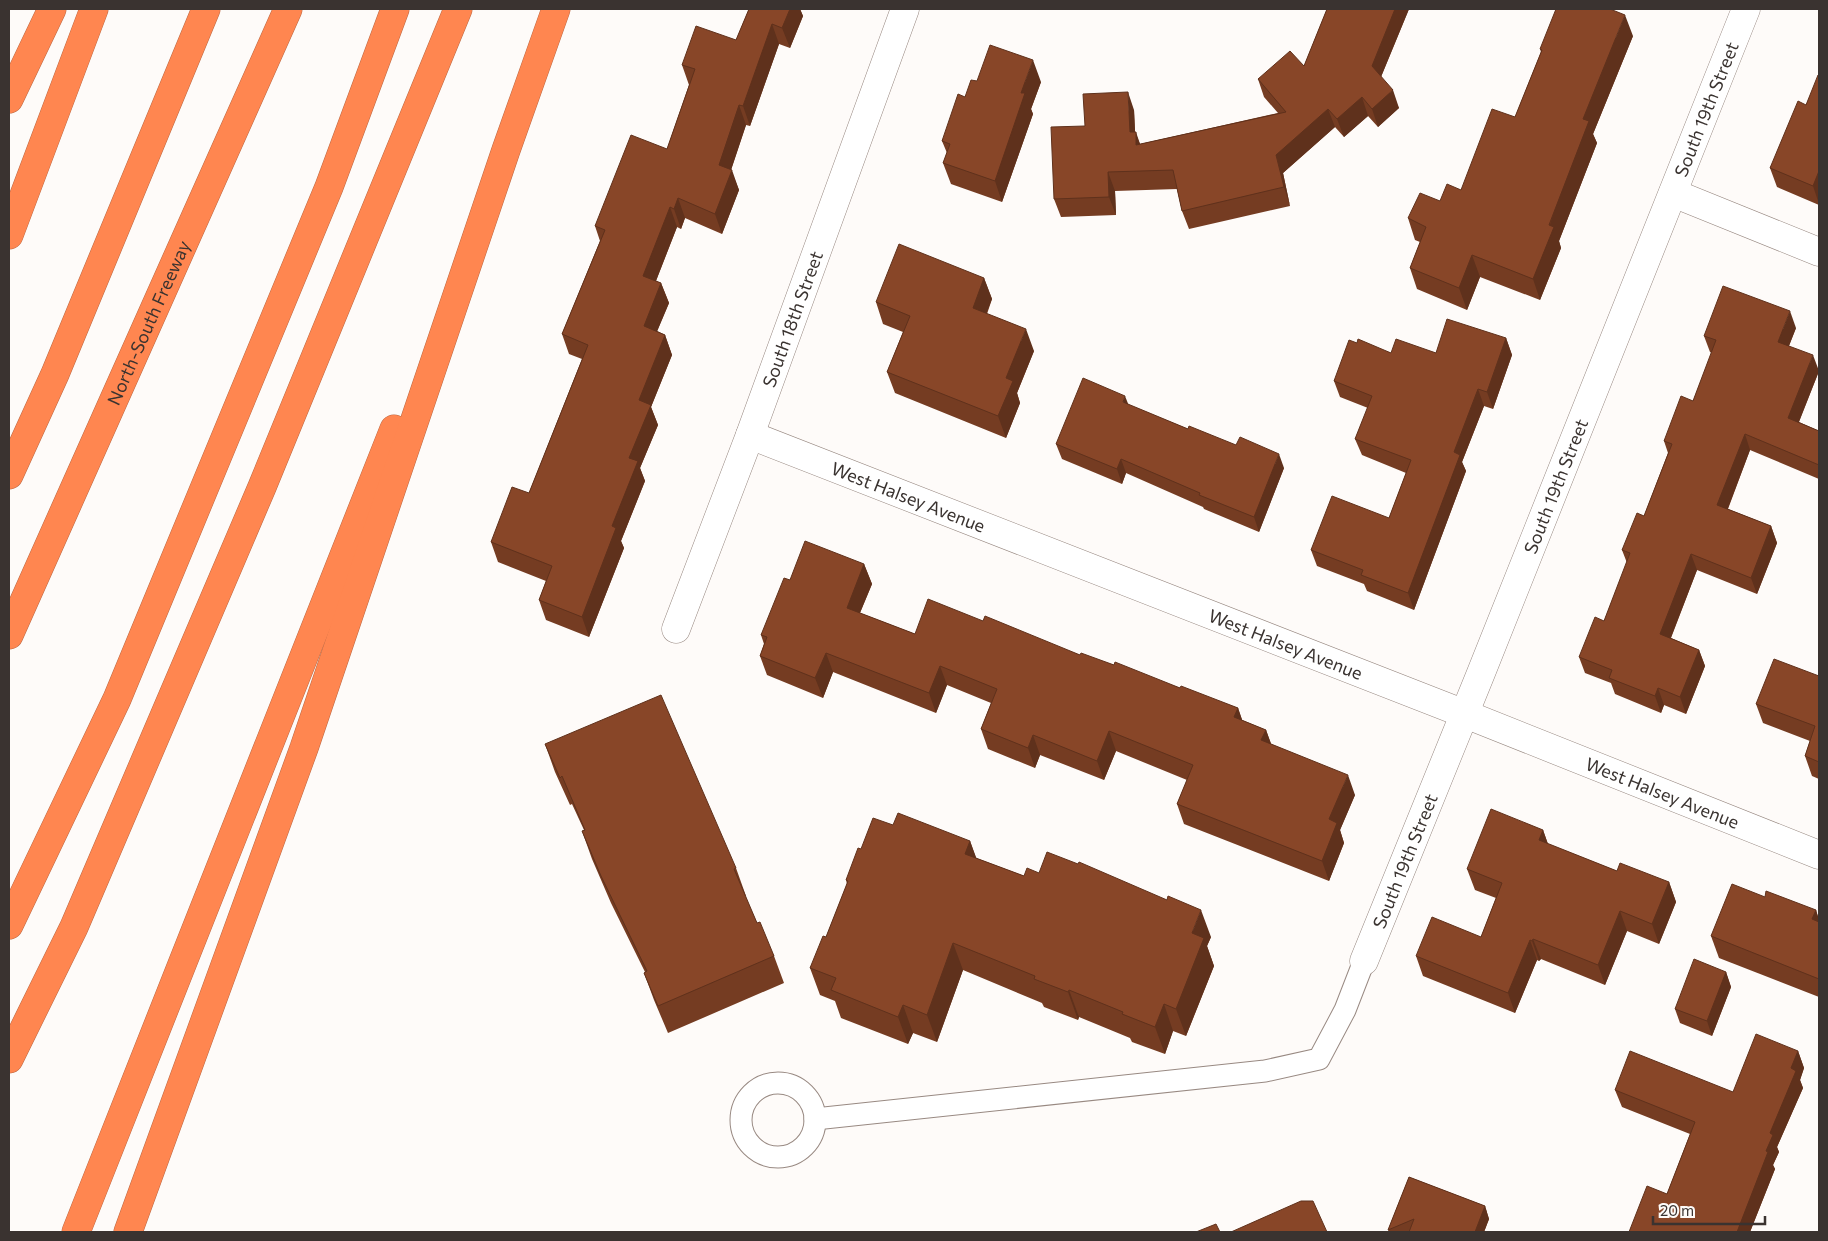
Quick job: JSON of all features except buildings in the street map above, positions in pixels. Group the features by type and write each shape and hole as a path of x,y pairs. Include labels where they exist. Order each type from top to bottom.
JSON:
{"highway":[{"path":"9,100 52,9"},
{"path":"9,234 94,9"},
{"path":"9,475 55,374 206,9"},
{"name":"North-South Freeway","path":"9,635 288,9"},
{"path":"9,925 121,690 329,187 395,9"},
{"path":"9,1059 78,918 262,487 458,9"},
{"path":"128,1232 304,748 506,150 556,9"},
{"path":"76,1232 315,624 506,150"}],"street":[{"name":"South 18th Street","path":"676,628 750,436 905,9"},
{"name":"South 19th Street","path":"1364,961 1465,714 1746,9"},
{"path":"1673,192 1819,252"},
{"name":"West Halsey Avenue","path":"750,436 1465,714 1819,855"}],"lane":[{"path":"815,1119 1265,1071 1319,1059 1345,1010 1364,961"}]}
